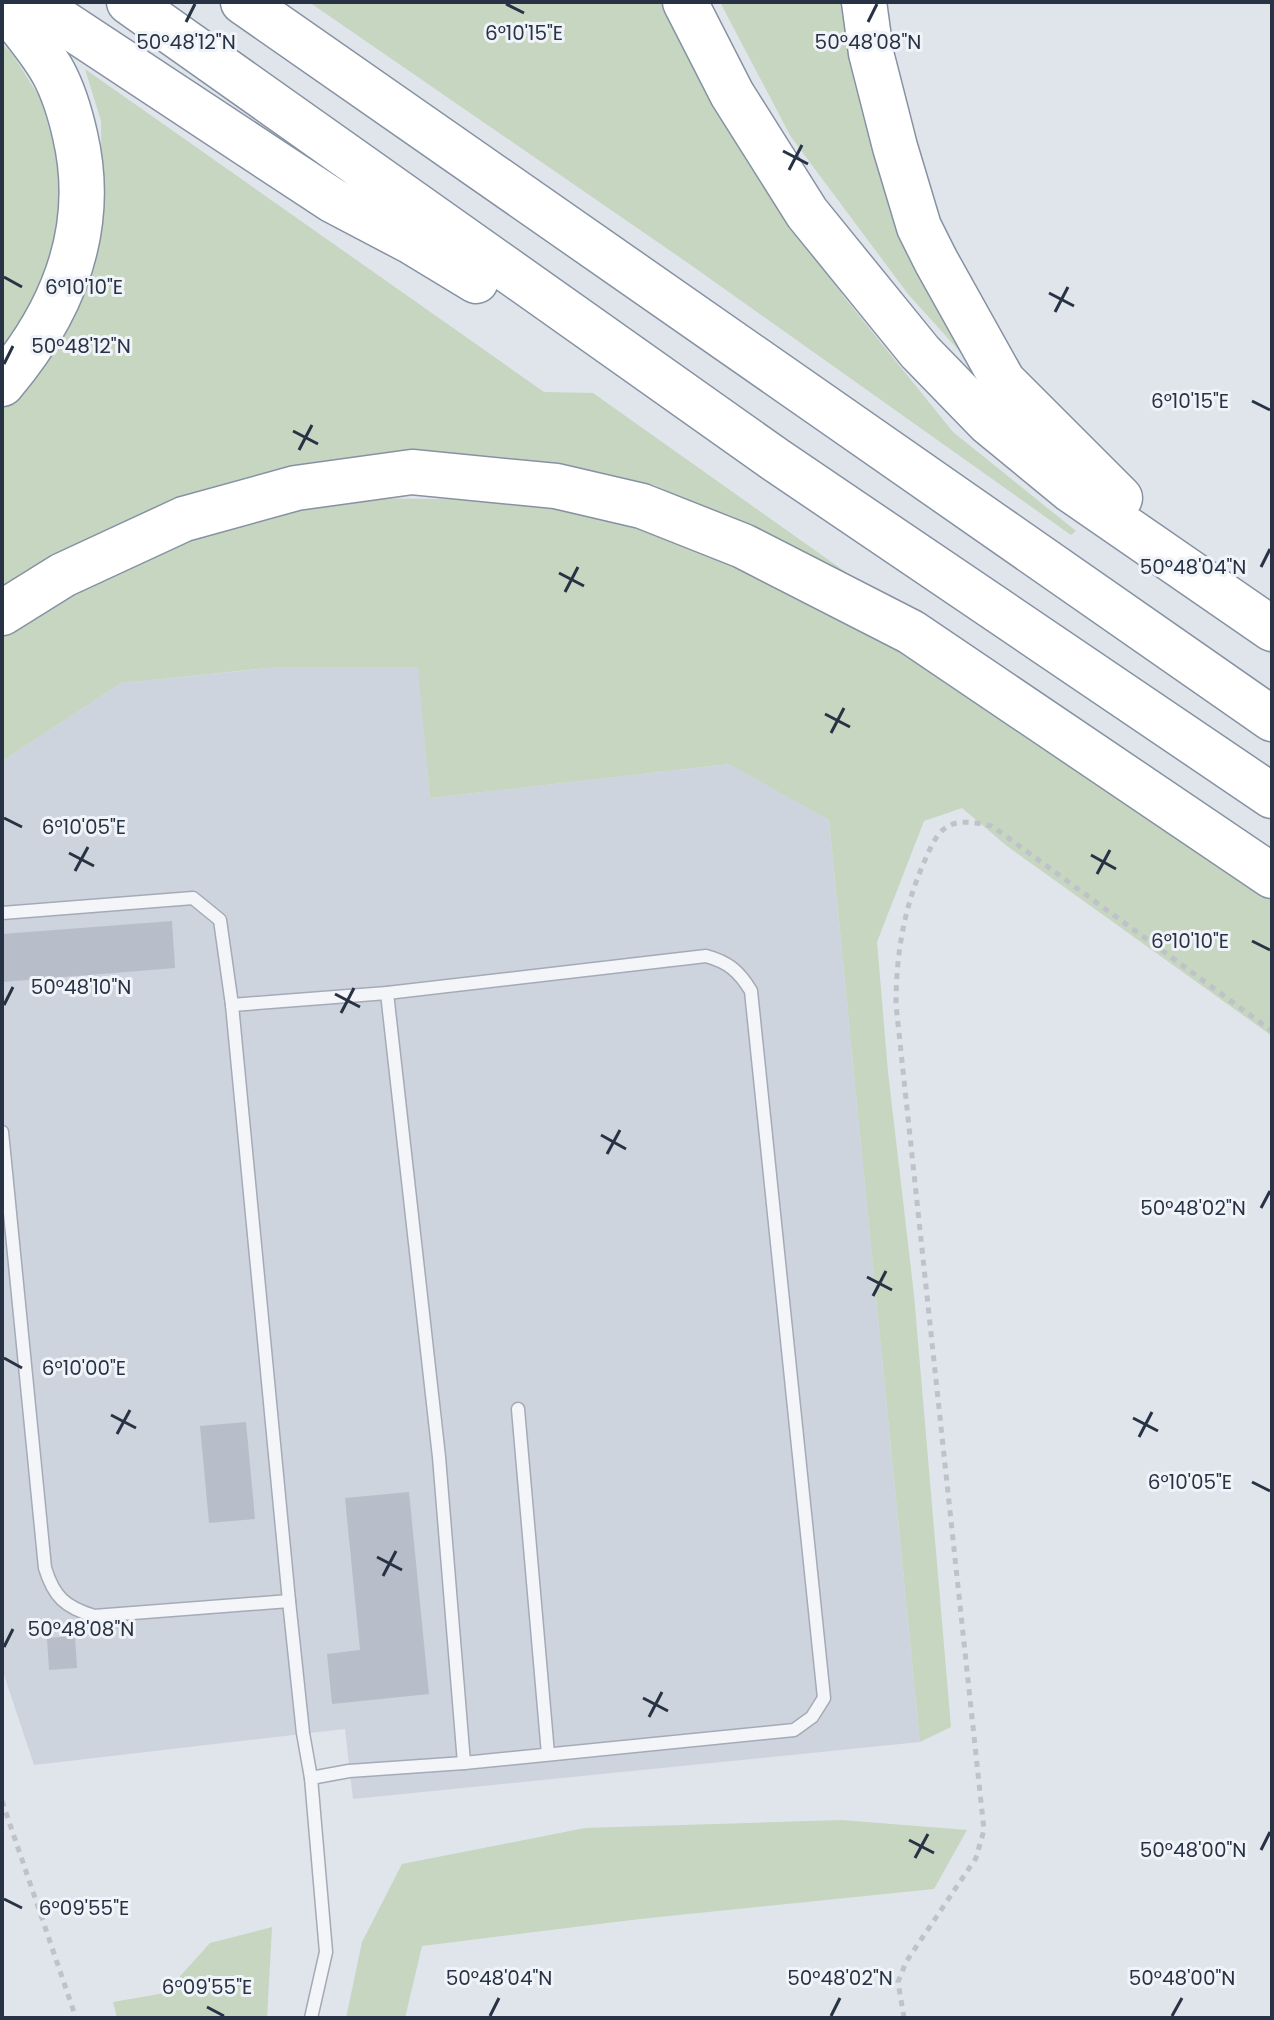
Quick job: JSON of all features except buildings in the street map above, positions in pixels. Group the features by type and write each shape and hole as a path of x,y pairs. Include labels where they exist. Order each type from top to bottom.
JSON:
{"highway":[{"path":"32,2 332,200 410,241 540,320 697,430 776,460"},
{"path":"129,2 776,460 1272,796"},
{"path":"243,2 1272,719"},
{"path":"685,2 732,94 807,213 920,352 988,422 1072,491 1272,629"},
{"path":"864,2 878,80 919,227 1003,381 1201,579"},
{"path":"2,3 41,54 66,100 81,164 83,203 73,261 59,296 43,327 2,384"},
{"path":"2,613 63,575 184,519 296,488 412,472 556,486 642,506 743,546 911,632 1272,876"}],"lane":[{"path":"2,913 193,898 220,920 232,1005 326,1952 311,2018"},
{"path":"232,1005 387,993 706,956 726,962 742,976 751,991 824,1698 812,1717 794,1730 464,1763 349,1771 311,1778"},
{"path":"387,993 439,1457 464,1763"},
{"path":"2,1132 45,1568 52,1590 74,1610 94,1616 289,1601"},
{"path":"518,1409 548,1754"}],"path":[{"path":"904,2018 898,1982 906,1962 964,1878 982,1844 984,1830 896,1005 901,931 915,882 933,843 945,827 969,822 992,826 1272,1031"},
{"path":"2,1801 76,2018"}],"shaded area":[{"path":"280,667 419,667 430,798 730,764 829,820 920,1742 353,1799 345,1729 34,1765 2,1669 2,761 121,683"}],"green space":[{"path":"309,2 661,2 745,156 844,297 953,432 1076,531 1071,535 688,263"},
{"path":"720,2 849,2 991,386 908,294 791,137"},
{"path":"2,43 40,98 61,169 58,233 44,289 2,347"},
{"path":"85,69 544,392 593,393 854,578 654,485 494,457 353,458 169,504 2,588 2,408 86,292 102,210 101,121"},
{"path":"359,498 511,500 631,524 770,578 959,680 1272,897 1272,1036 1007,846 962,808 924,821 877,942 888,1072 914,1295 951,1727 920,1742 829,820 729,764 430,798 418,667 279,667 121,683 2,761 2,637 117,568 247,519"},
{"path":"841,1820 967,1830 934,1889 640,1919 422,1946 405,2018 346,2018 362,1942 402,1864 585,1828"},
{"path":"272,1927 267,2018 117,2018 113,2002 165,1993 210,1943"}]}
